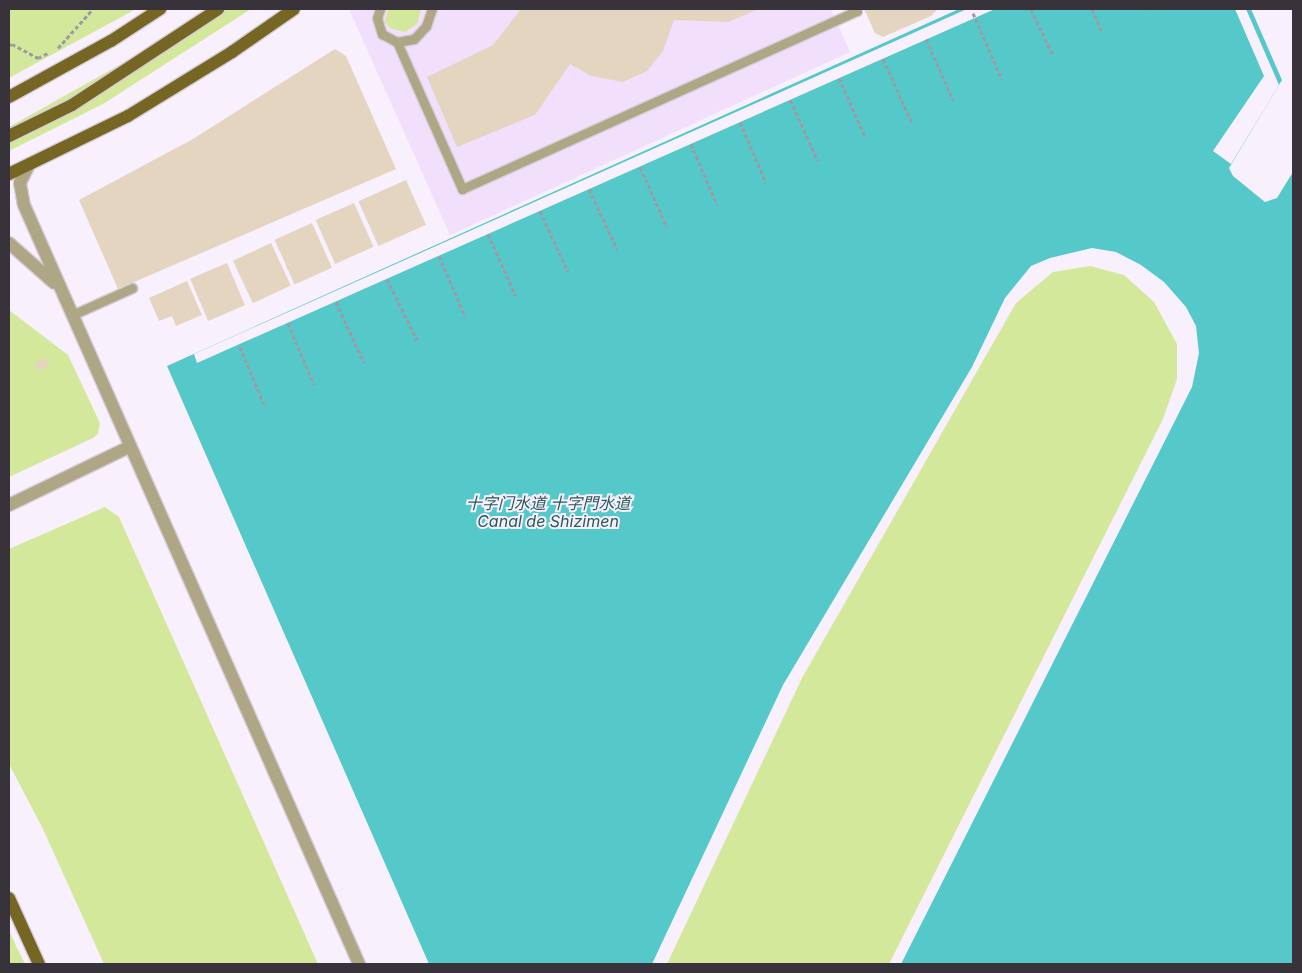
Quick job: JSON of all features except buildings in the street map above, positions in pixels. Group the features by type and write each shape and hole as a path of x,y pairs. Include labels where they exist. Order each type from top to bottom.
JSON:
{"main road":[{"path":"9,97 111,41 160,9"},
{"path":"9,136 72,105 218,9"},
{"path":"9,174 128,116 232,52 294,9"},
{"path":"9,898 39,964"}],"street":[{"path":"29,165 21,177 20,194 129,447 359,964"},
{"path":"9,243 36,263 61,291"},
{"path":"9,505 129,447"}],"lane":[{"path":"380,9 377,18 382,34 397,42 462,189 857,11 856,9"},
{"path":"397,42 414,39 426,26 432,9"},
{"path":"72,315 132,288"}],"path":[{"path":"9,45 12,44 38,58 59,48 92,9"},
{"path":"1032,9 1053,55"},
{"path":"1092,9 1102,32"},
{"path":"973,13 1002,80"},
{"path":"926,40 953,100"},
{"path":"883,58 912,123"},
{"path":"839,78 865,137"},
{"path":"790,100 818,161"},
{"path":"740,122 766,183"},
{"path":"691,144 717,205"},
{"path":"640,167 667,227"},
{"path":"589,190 616,250"},
{"path":"540,211 568,272"},
{"path":"488,234 516,296"},
{"path":"439,256 466,317"},
{"path":"387,279 417,340"},
{"path":"336,302 364,363"},
{"path":"288,323 314,386"},
{"path":"240,347 265,407"}],"shaded area":[{"path":"349,9 831,9 850,52 450,235"}],"green space":[{"path":"9,9 136,9 9,78"},
{"path":"219,9 251,9 103,104 9,151 9,127"},
{"path":"388,9 421,9 417,24 405,32 390,28 385,22"},
{"path":"1090,266 1124,275 1154,302 1177,344 1177,379 1163,419 889,964 667,964 802,678 1016,303 1053,272"},
{"path":"9,310 68,355 100,423 98,434 93,438 9,477"},
{"path":"105,507 119,517 318,964 104,964 43,829 9,764 9,549"},
{"path":"9,930 17,948 25,964 9,964"}],"water":[{"name":"十字门水道 十字門水道 Canal de Shizimen","path":"959,9 1251,9 1282,80 1229,168 1233,176 1265,202 1277,198 1293,172 1293,964 901,964 1192,387 1199,353 1196,326 1186,307 1164,282 1141,265 1116,252 1092,248 1050,258 1031,266 1005,298 972,367 783,685 652,964 429,964 167,366"}],"pier":[{"path":"967,9 995,9 197,363 194,354"},
{"path":"1235,9 1246,9 1279,85 1231,164 1213,151 1264,76"}]}
